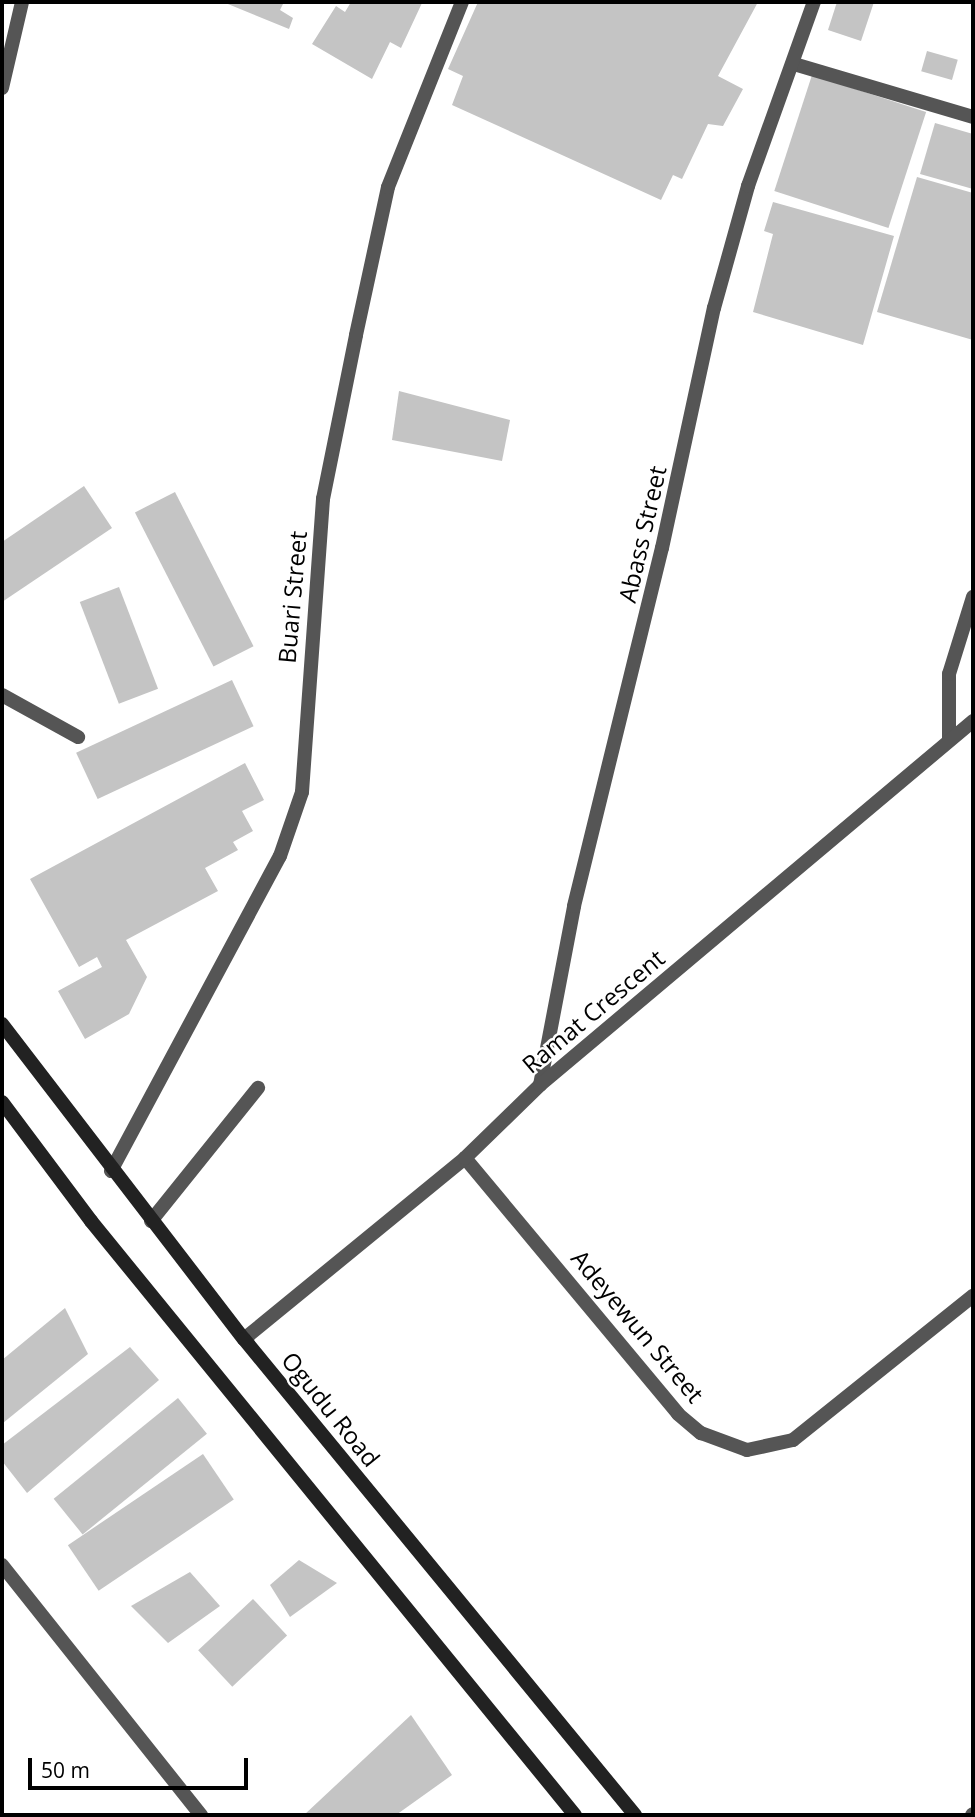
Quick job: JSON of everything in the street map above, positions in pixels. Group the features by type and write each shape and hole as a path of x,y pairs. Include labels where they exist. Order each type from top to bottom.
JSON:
{"main road":[{"name":"Ogudu Road","path":"2,1024 111,1171 244,1339 635,1815"},
{"path":"2,1102 91,1221 575,1815"}],"street":[{"path":"2,88 22,2"},
{"name":"Buari Street","path":"111,1171 263,888 302,792 323,499 350,363 388,187 462,2"},
{"name":"Abass Street","path":"540,1085 574,906 659,561 713,308 748,186 794,64 814,2"},
{"path":"794,64 973,117"},
{"path":"949,740 949,674 973,597"},
{"path":"2,695 78,737"},
{"name":"Ramat Crescent","path":"244,1339 465,1158 540,1085 973,721"},
{"path":"151,1221 258,1088"},
{"name":"Adeyewun Street","path":"465,1158 678,1414 701,1433 747,1450 793,1440 973,1296"},
{"path":"2,1565 201,1815"}],"building":[{"path":"223,2 284,2 280,10 293,18 289,29"},
{"path":"351,2 422,3 401,48 390,42 372,79 312,44 336,6 345,12"},
{"path":"478,2 758,2 718,76 743,89 723,126 708,124 682,179 673,175 661,200 452,105 463,76 448,69"},
{"path":"837,2 874,2 861,41 828,30"},
{"path":"927,51 958,60 952,80 921,71"},
{"path":"812,75 926,112 888,228 774,191"},
{"path":"935,123 973,134 973,189 920,174"},
{"path":"917,177 973,193 973,340 877,312"},
{"path":"773,202 894,236 863,345 753,312 773,234 764,231"},
{"path":"399,391 510,420 502,461 392,440"},
{"path":"84,486 112,528 2,602 2,542"},
{"path":"175,492 254,646 213,667 135,512"},
{"path":"119,587 158,689 119,704 80,602"},
{"path":"232,680 254,726 98,799 76,753"},
{"path":"245,763 264,800 242,811 253,831 233,842 238,850 205,868 218,891 126,940 147,977 129,1014 85,1039 58,991 102,967 97,957 79,967 30,879"},
{"path":"65,1308 88,1354 3,1423 2,1360"},
{"path":"130,1347 159,1380 27,1493 2,1461 2,1445"},
{"path":"178,1398 207,1434 83,1534 54,1499"},
{"path":"203,1454 234,1500 99,1591 68,1545"},
{"path":"299,1560 337,1583 290,1617 270,1585"},
{"path":"190,1572 220,1606 168,1643 131,1606"},
{"path":"253,1599 287,1636 232,1687 198,1650"},
{"path":"411,1715 452,1775 396,1815 304,1815"}]}
